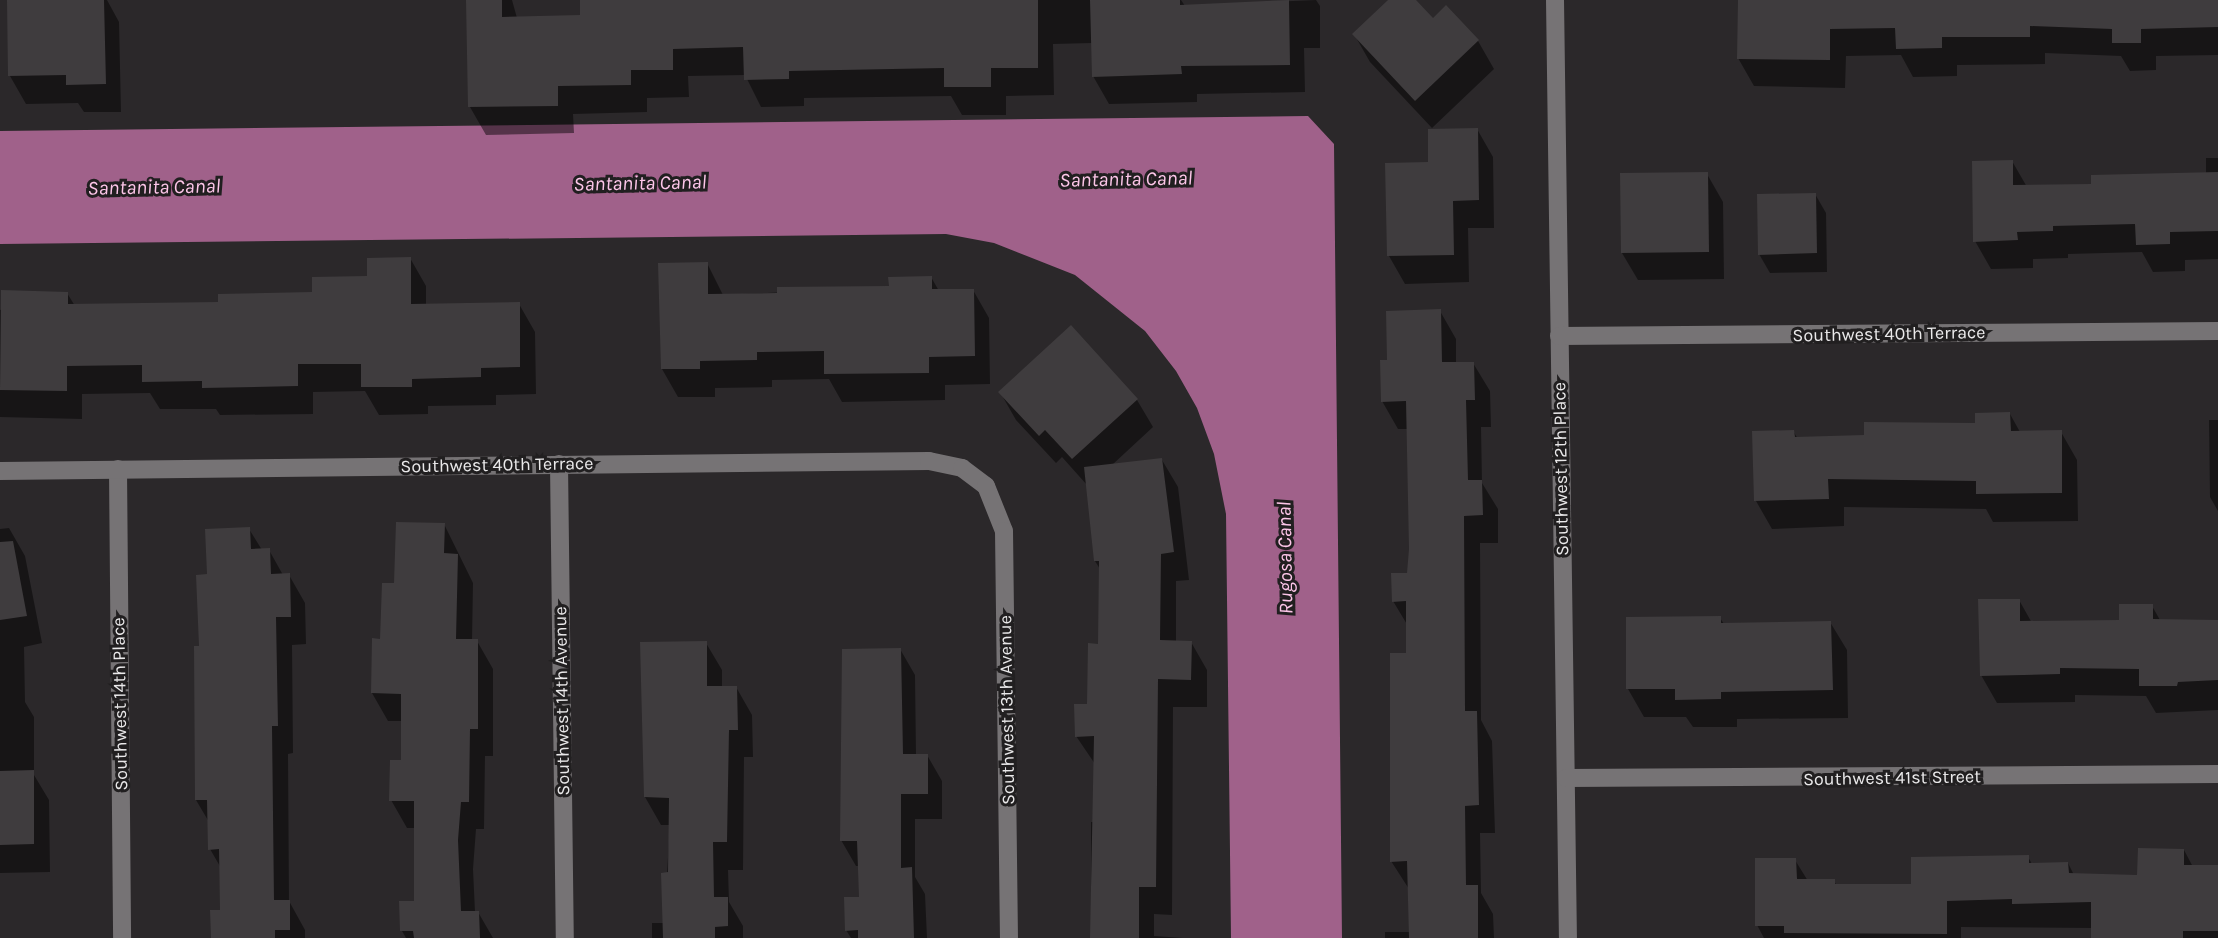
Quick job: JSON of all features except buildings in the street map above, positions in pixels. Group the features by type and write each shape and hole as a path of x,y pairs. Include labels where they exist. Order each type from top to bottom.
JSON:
{"street":[{"name":"Southwest 12th Place","path":"1556,0 1568,938"},
{"name":"Southwest 40th Terrace","path":"1560,336 2218,331"},
{"name":"Southwest 40th Terrace","path":"0,471 929,460 962,468 986,486"},
{"name":"Southwest 14th Avenue","path":"559,464 566,938"},
{"name":"Southwest 14th Place","path":"118,469 122,938"},
{"name":"Southwest 13th Avenue","path":"986,486 1000,515 1005,547 1010,938"},
{"name":"Southwest 41st Street","path":"1566,778 2218,774"}],"water":[{"path":"1308,116 1334,144 1342,938 1231,938 1226,514 1214,454 1197,408 1176,371 1145,331 1075,275 994,243 946,234 0,244 0,131"}],"water label":[{"name":"Santanita Canal","path":"1126,179"},
{"name":"Santanita Canal","path":"640,183"},
{"name":"Santanita Canal","path":"154,187"},
{"name":"Rugosa Canal","path":"1285,558"}]}
